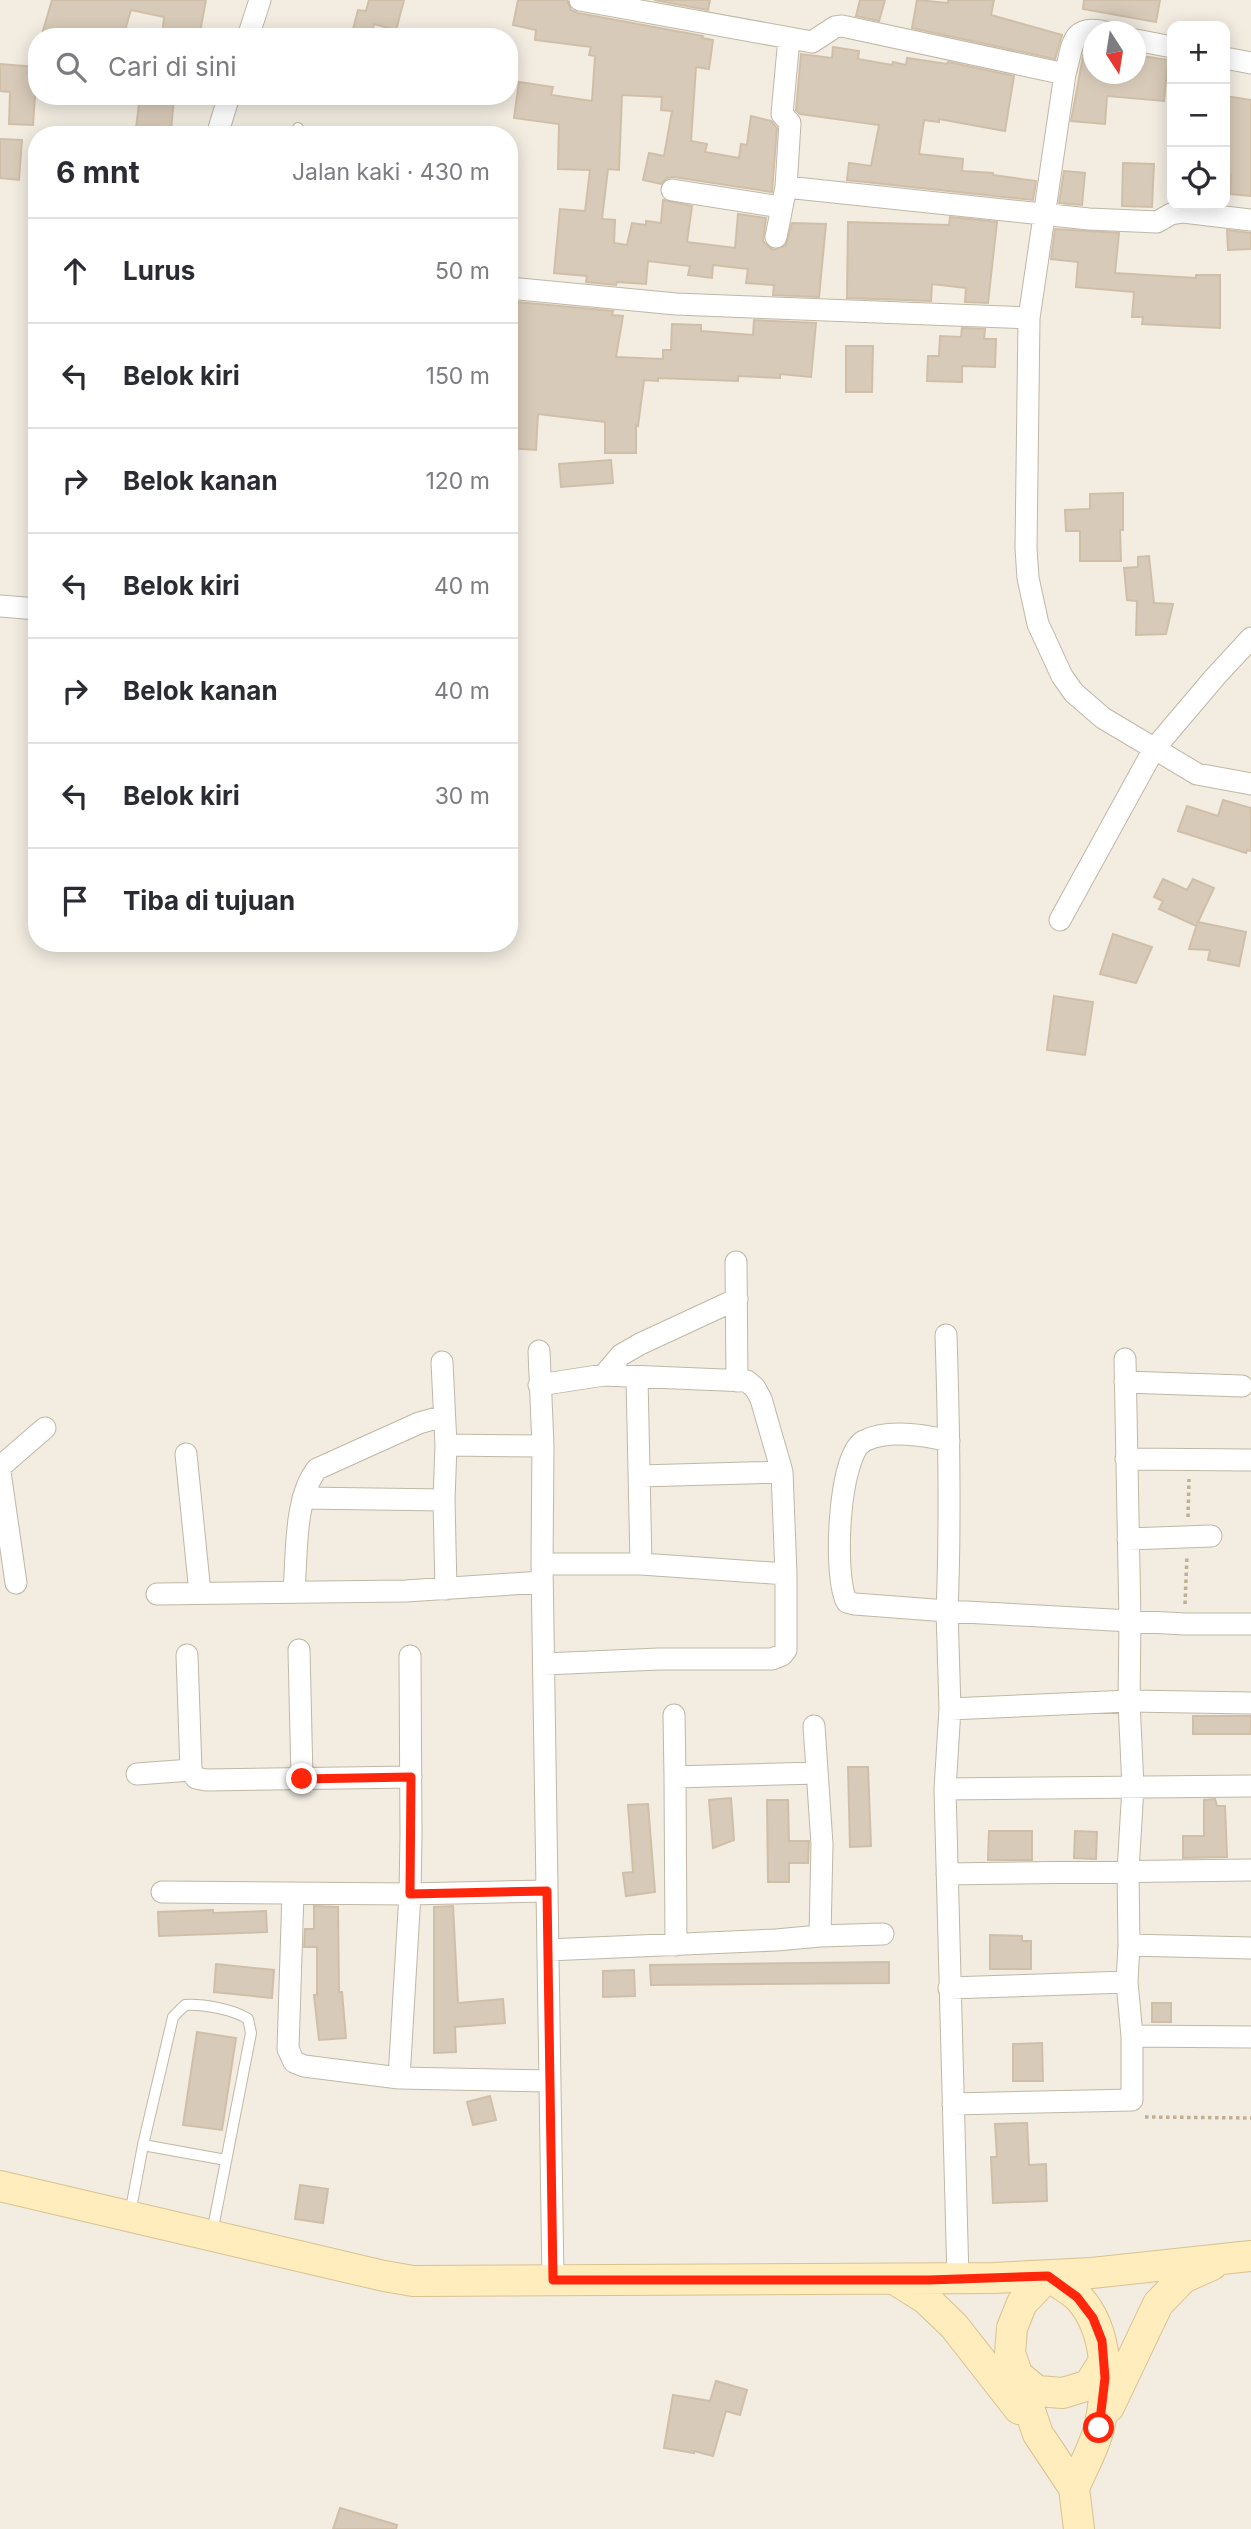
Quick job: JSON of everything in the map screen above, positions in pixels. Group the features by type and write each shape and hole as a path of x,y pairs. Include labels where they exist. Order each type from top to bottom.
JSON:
{"main road":[{"path":"0,2186 414,2281 958,2279 1048,2276 1251,2256"},
{"path":"1074,2488 1099,2428 1158,2304 1183,2278 1221,2260"},
{"path":"1048,2276 1077,2297 1093,2318 1102,2341 1105,2378 1099,2428"},
{"path":"1038,2434 1010,2353 1012,2328 1022,2303 1048,2276"},
{"path":"896,2280 926,2300 954,2326 1038,2434 1074,2488 1079,2529"},
{"path":"1015,2373 1037,2391 1063,2393 1089,2385 1104,2361"}],"street":[{"path":"251,28 260,0"},
{"path":"580,0 812,42 835,27 842,26 1065,74"},
{"path":"1083,30 1075,38 1065,74 1028,318 1026,548 1028,578 1038,624 1054,662 1073,693 1103,718 1197,774 1251,784"},
{"path":"776,236 783,197 790,124 782,114 789,37"},
{"path":"1146,42 1167,46"},
{"path":"1230,59 1251,63"},
{"path":"220,126 226,105"},
{"path":"672,190 914,202 1089,219 1157,222 1171,214 1183,212 1251,220"},
{"path":"518,289 676,304 1028,318"},
{"path":"0,606 28,608"},
{"path":"1060,920 1160,753 1215,677 1251,638"},
{"path":"736,1262 737,1381"},
{"path":"604,1375 621,1355 640,1344 737,1299"},
{"path":"946,1335 951,1523 947,1611 950,1709 945,1789 958,2279"},
{"path":"539,1351 543,1446 542,1573 553,2280"},
{"path":"953,2104 1132,2100 1132,2036 1127,1983 1128,1871 1133,1787 1129,1701 1125,1359"},
{"path":"442,1362 446,1445 446,1589"},
{"path":"539,1385 604,1375 747,1381 751,1384 761,1399 782,1472 786,1574 786,1650 782,1656 772,1659 544,1664"},
{"path":"637,1378 641,1564"},
{"path":"1125,1382 1242,1386"},
{"path":"293,1591 303,1497 310,1478 317,1469 419,1423 444,1416"},
{"path":"16,1583 5,1544 0,1470 45,1428"},
{"path":"949,1441 921,1434 877,1437 854,1449 842,1496 840,1585 847,1602 870,1606 1130,1621 1251,1624"},
{"path":"446,1445 543,1446"},
{"path":"186,1454 200,1593"},
{"path":"1126,1459 1250,1460"},
{"path":"639,1476 782,1472"},
{"path":"303,1497 444,1500"},
{"path":"1128,1539 1211,1536"},
{"path":"157,1594 446,1589 542,1573 641,1564 786,1574"},
{"path":"299,1650 302,1779"},
{"path":"187,1656 191,1770 196,1778 411,1777"},
{"path":"399,2078 410,1894 410,1656"},
{"path":"950,1709 1129,1701 1251,1703"},
{"path":"674,1715 676,1945"},
{"path":"814,1726 822,1844 820,1936"},
{"path":"137,1774 191,1770"},
{"path":"675,1777 816,1773"},
{"path":"945,1789 1251,1786"},
{"path":"947,1874 1251,1870"},
{"path":"162,1892 410,1894 547,1891"},
{"path":"293,1893 288,2049 294,2062 304,2066 399,2078 550,2081"},
{"path":"548,1950 883,1934"},
{"path":"1129,1945 1251,1948"},
{"path":"949,1989 1127,1983"},
{"path":"1132,2036 1251,2037"}],"lane":[{"path":"129,2216 173,2017 185,2005 241,2015 248,2019 251,2026 211,2236"},
{"path":"143,2145 226,2160"}],"path":[{"path":"1132,2100 1144,2117 1152,2119 1251,2118"}],"building":[{"path":"52,0 206,0 201,28 163,28 164,17 131,10 126,28 44,28"},
{"path":"369,0 404,0 397,28 374,24 373,28 353,28 358,10 366,11"},
{"path":"518,0 567,0 571,10 578,13 713,40 709,69 696,67 691,141 707,144 705,152 739,158 741,144 747,145 751,116 771,121 777,128 772,192 674,177 667,178 661,184 643,180 649,153 664,156 672,111 661,110 662,97 622,95 619,170 608,169 602,219 615,220 614,243 627,245 632,223 661,223 663,200 692,206 687,242 735,248 738,214 766,218 763,241 774,250 786,245 792,223 826,224 819,297 773,295 774,285 746,283 748,269 713,265 712,278 688,275 690,266 648,261 646,284 586,282 587,276 554,273 560,209 585,211 590,170 558,169 559,124 514,118 518,105 519,82 553,87 551,95 592,101 595,56 589,55 591,47 535,40 536,30 513,25"},
{"path":"654,0 710,0 708,10"},
{"path":"860,0 885,0 879,21 856,16"},
{"path":"917,0 948,3 948,0 994,0 991,15 1062,35 1055,59 912,28"},
{"path":"1084,0 1160,0 1156,22 1083,9"},
{"path":"833,47 859,51 858,59 892,65 893,62 906,65 907,58 948,62 1014,76 1005,131 939,119 939,122 924,120 919,154 963,159 962,171 993,173 1036,181 1033,200 847,180 849,163 871,166 879,125 800,114 796,110 801,54 832,58"},
{"path":"1083,56 1083,84 1146,84 1146,57 1167,60 1164,101 1107,96 1105,124 1071,121"},
{"path":"0,64 28,66 28,105 34,105 33,125 9,124 10,92 0,91"},
{"path":"1230,97 1251,100 1251,196 1230,194"},
{"path":"139,105 173,105 172,126 136,126"},
{"path":"0,139 22,140 19,180 0,178"},
{"path":"1123,163 1154,164 1152,207 1122,206"},
{"path":"1064,171 1085,173 1082,205 1059,203"},
{"path":"950,217 997,222 988,303 965,302 966,288 932,284 931,301 847,298 848,222 949,225"},
{"path":"1055,229 1119,233 1115,273 1196,278 1196,275 1220,275 1220,328 1142,324 1143,317 1132,317 1134,292 1076,287 1078,262 1051,259"},
{"path":"1227,230 1251,233 1251,249 1228,250"},
{"path":"518,302 613,311 612,315 623,316 616,357 663,359 663,350 671,350 672,324 701,325 701,331 753,335 754,320 816,323 811,377 780,374 780,378 738,376 738,381 658,378 658,381 644,380 638,426 636,425 636,453 605,453 605,422 538,414 536,450 518,449"},
{"path":"962,328 985,329 984,339 996,339 995,367 962,366 962,382 927,381 928,356 939,356 940,336 961,337"},
{"path":"846,346 873,346 872,392 846,392"},
{"path":"611,460 613,483 561,487 559,464"},
{"path":"1123,493 1121,561 1080,561 1080,531 1066,531 1065,510 1090,509 1090,494"},
{"path":"1149,556 1154,603 1173,604 1166,634 1136,635 1137,601 1127,600 1124,568 1138,567 1138,557"},
{"path":"1223,800 1251,808 1251,851 1247,850 1246,853 1178,831 1187,806 1218,816"},
{"path":"1163,879 1187,890 1193,879 1214,888 1198,922 1246,932 1239,966 1208,960 1210,950 1189,949 1197,924 1196,926 1159,909 1163,901 1154,897"},
{"path":"1113,934 1152,947 1136,983 1100,974"},
{"path":"1054,996 1093,1002 1085,1055 1047,1050"},
{"path":"1193,1716 1251,1716 1251,1734 1193,1734"},
{"path":"848,1767 868,1767 871,1846 850,1847"},
{"path":"731,1798 734,1840 713,1848 709,1800"},
{"path":"1215,1799 1217,1806 1225,1806 1227,1857 1183,1858 1183,1836 1204,1836 1204,1800"},
{"path":"767,1800 788,1800 789,1841 809,1841 808,1863 789,1863 789,1882 768,1882"},
{"path":"648,1804 655,1892 626,1896 623,1873 633,1872 628,1805"},
{"path":"989,1831 1032,1831 1032,1860 988,1860"},
{"path":"1075,1831 1097,1832 1096,1859 1074,1858"},
{"path":"314,1906 338,1907 339,1992 342,1992 346,2038 319,2040 314,1995 317,1995 317,1947 304,1947 305,1929 314,1929"},
{"path":"453,1906 458,2003 503,1999 505,2023 455,2027 456,2052 434,2053 434,1907"},
{"path":"213,1910 213,1913 266,1911 267,1932 159,1936 158,1912"},
{"path":"990,1935 1022,1936 1022,1941 1031,1941 1031,1969 990,1969"},
{"path":"889,1962 889,1983 651,1985 650,1965"},
{"path":"216,1964 274,1970 272,1998 214,1992"},
{"path":"634,1970 635,1996 603,1997 603,1971"},
{"path":"1152,2003 1171,2003 1171,2022 1152,2022"},
{"path":"197,2032 236,2038 222,2130 183,2125"},
{"path":"1042,2043 1043,2081 1013,2081 1013,2044"},
{"path":"490,2096 496,2120 473,2125 467,2102"},
{"path":"1027,2123 1029,2165 1046,2164 1047,2201 993,2203 991,2157 997,2157 995,2124"},
{"path":"300,2185 328,2189 323,2223 295,2219"},
{"path":"716,2381 747,2390 740,2415 726,2411 713,2456 664,2448 673,2395 710,2401"},
{"path":"340,2508 397,2525 396,2529 333,2529"}],"route":[{"path":"302,1779 411,1777 410,1894 463,1895 547,1891 553,2280 929,2280 1048,2276 1077,2297 1093,2318 1102,2341 1105,2378 1099,2428"}]}
